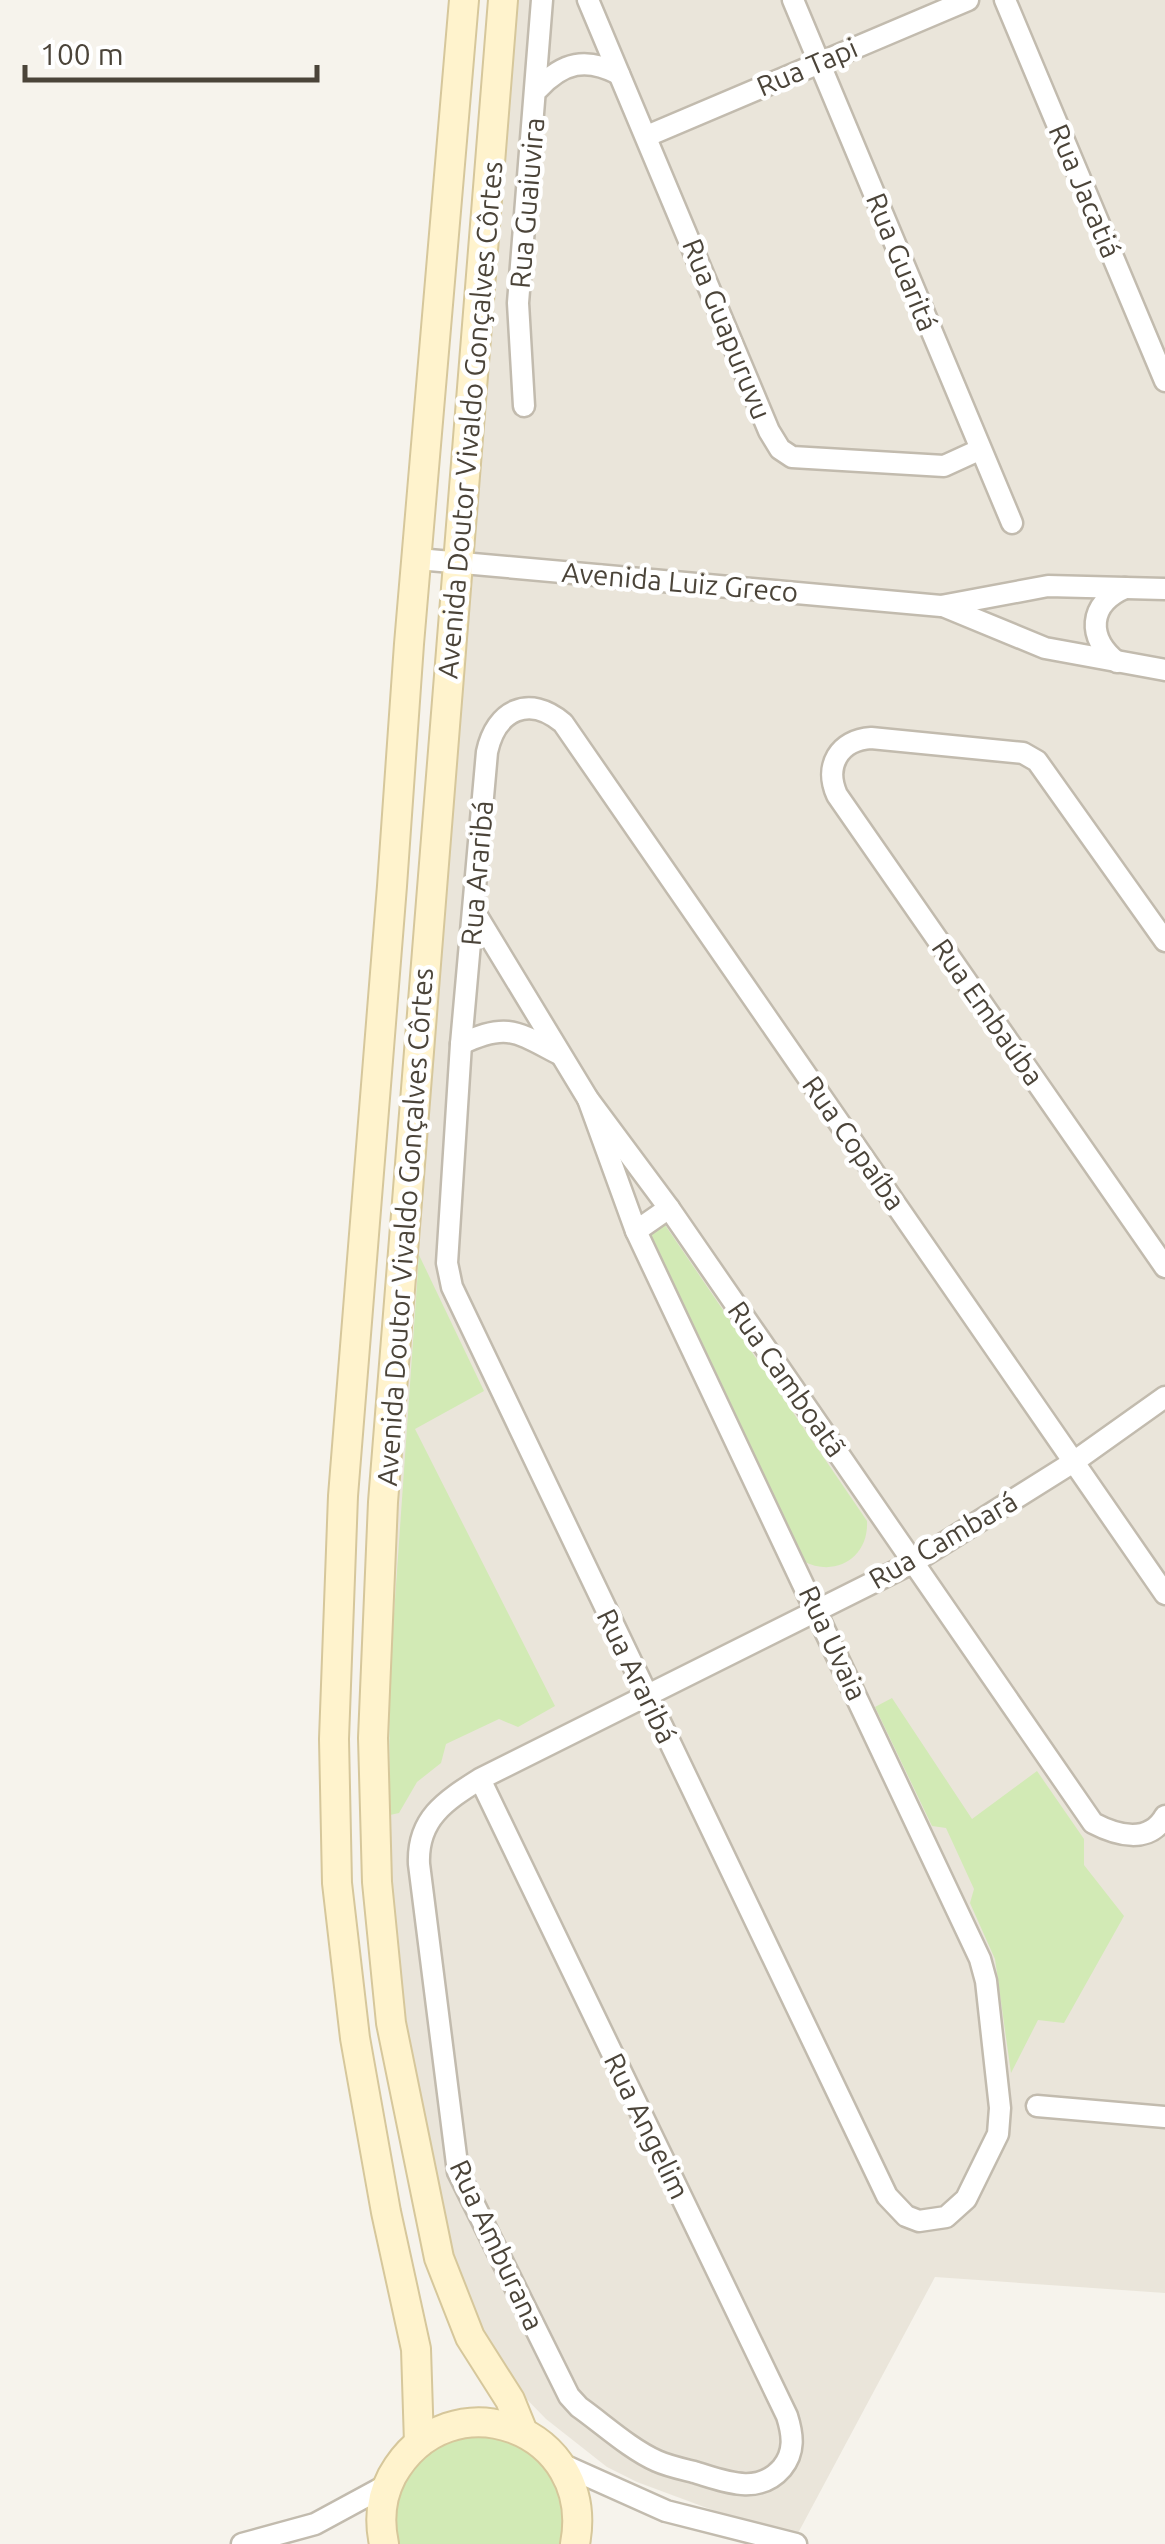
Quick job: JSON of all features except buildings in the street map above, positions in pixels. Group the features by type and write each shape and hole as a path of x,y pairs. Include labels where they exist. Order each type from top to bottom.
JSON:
{"main road":[{"name":"Avenida Doutor Vivaldo Gonçalves Côrtes","path":"418,2442 416,2349 386,2212 355,2038 338,1883 334,1739 342,1496 464,0"},
{"name":"Avenida Doutor Vivaldo Gonçalves Côrtes","path":"503,0 383,1502 373,1738 378,1882 391,2023 439,2258 470,2337 510,2400 523,2432"},
{"path":"384,2544 381,2520 387,2485 400,2462 418,2442 443,2429 470,2422 497,2423 523,2432 550,2451 573,2488 578,2514 575,2544"}],"street":[{"name":"Rua Guaiuvira","path":"524,406 518,303 538,89 542,0"},
{"name":"Rua Guapuruvu","path":"588,0 769,431 780,449 792,458 944,466 979,450"},
{"name":"Rua Guaritá","path":"793,0 1012,523"},
{"name":"Rua Tapi","path":"647,136 968,0"},
{"name":"Rua Jacatiá","path":"1005,0 1165,381"},
{"path":"538,89 553,73 569,64 602,65 619,74"},
{"name":"Avenida Luiz Greco","path":"418,559 942,606 1048,586 1165,589"},
{"path":"1118,663 1104,651 1098,639 1096,618 1110,594 1126,587"},
{"name":"Avenida Luiz Greco","path":"942,606 1045,648 1165,670"},
{"name":"Rua Araribá","path":"522,710 500,720 491,732 487,752 461,1044 447,1263 452,1287 887,2196 906,2216 919,2221 946,2217 966,2198"},
{"name":"Rua Copaíba","path":"522,710 550,712 564,723 1165,1594"},
{"name":"Rua Embaúba","path":"1165,942 1037,761 1023,753 872,738 848,744 840,751 832,773 838,796 1165,1267"},
{"name":"Rua Camboatã","path":"474,911 588,1099 669,1208 1092,1823 1114,1834 1130,1836 1146,1833 1165,1816"},
{"path":"461,1044 484,1033 514,1030 560,1055"},
{"name":"Rua Uvaia","path":"588,1099 636,1231 980,1959 986,1981 999,2121 998,2134 966,2198"},
{"path":"636,1231 669,1208"},
{"name":"Rua Cambará","path":"443,1802 480,1778 914,1562 1074,1461 1165,1397"},
{"name":"Rua Angelim","path":"480,1778 787,2416 792,2448 776,2475"},
{"name":"Rua Amburana","path":"443,1802 422,1830 418,1864 453,2150 458,2172 475,2209 568,2396 579,2407 655,2460 746,2486 776,2475"},
{"path":"1037,2106 1165,2117"},
{"path":"561,2464 666,2511 796,2544"},
{"path":"242,2544 315,2524 387,2485"}],"shaded area":[{"path":"498,0 1165,0 1165,2293 935,2277 797,2535 742,2521 607,2467 546,2419 504,2376 460,2300 368,1855"}],"green space":[{"path":"663,1222 867,1521 862,1545 848,1561 827,1567 803,1561 650,1238 649,1233"},
{"path":"419,1255 484,1391 415,1429 555,1706 518,1727 499,1719 446,1744 441,1763 417,1782 399,1813 390,1815 389,1686"},
{"path":"892,1698 972,1819 1037,1771 1084,1839 1084,1865 1124,1916 1064,2023 1038,2020 1011,2073 995,1959 970,1903 974,1889 946,1828 932,1826 875,1707"},
{"path":"452,2435 517,2438 563,2485 565,2544 395,2544 395,2505 402,2478 420,2457"}]}
